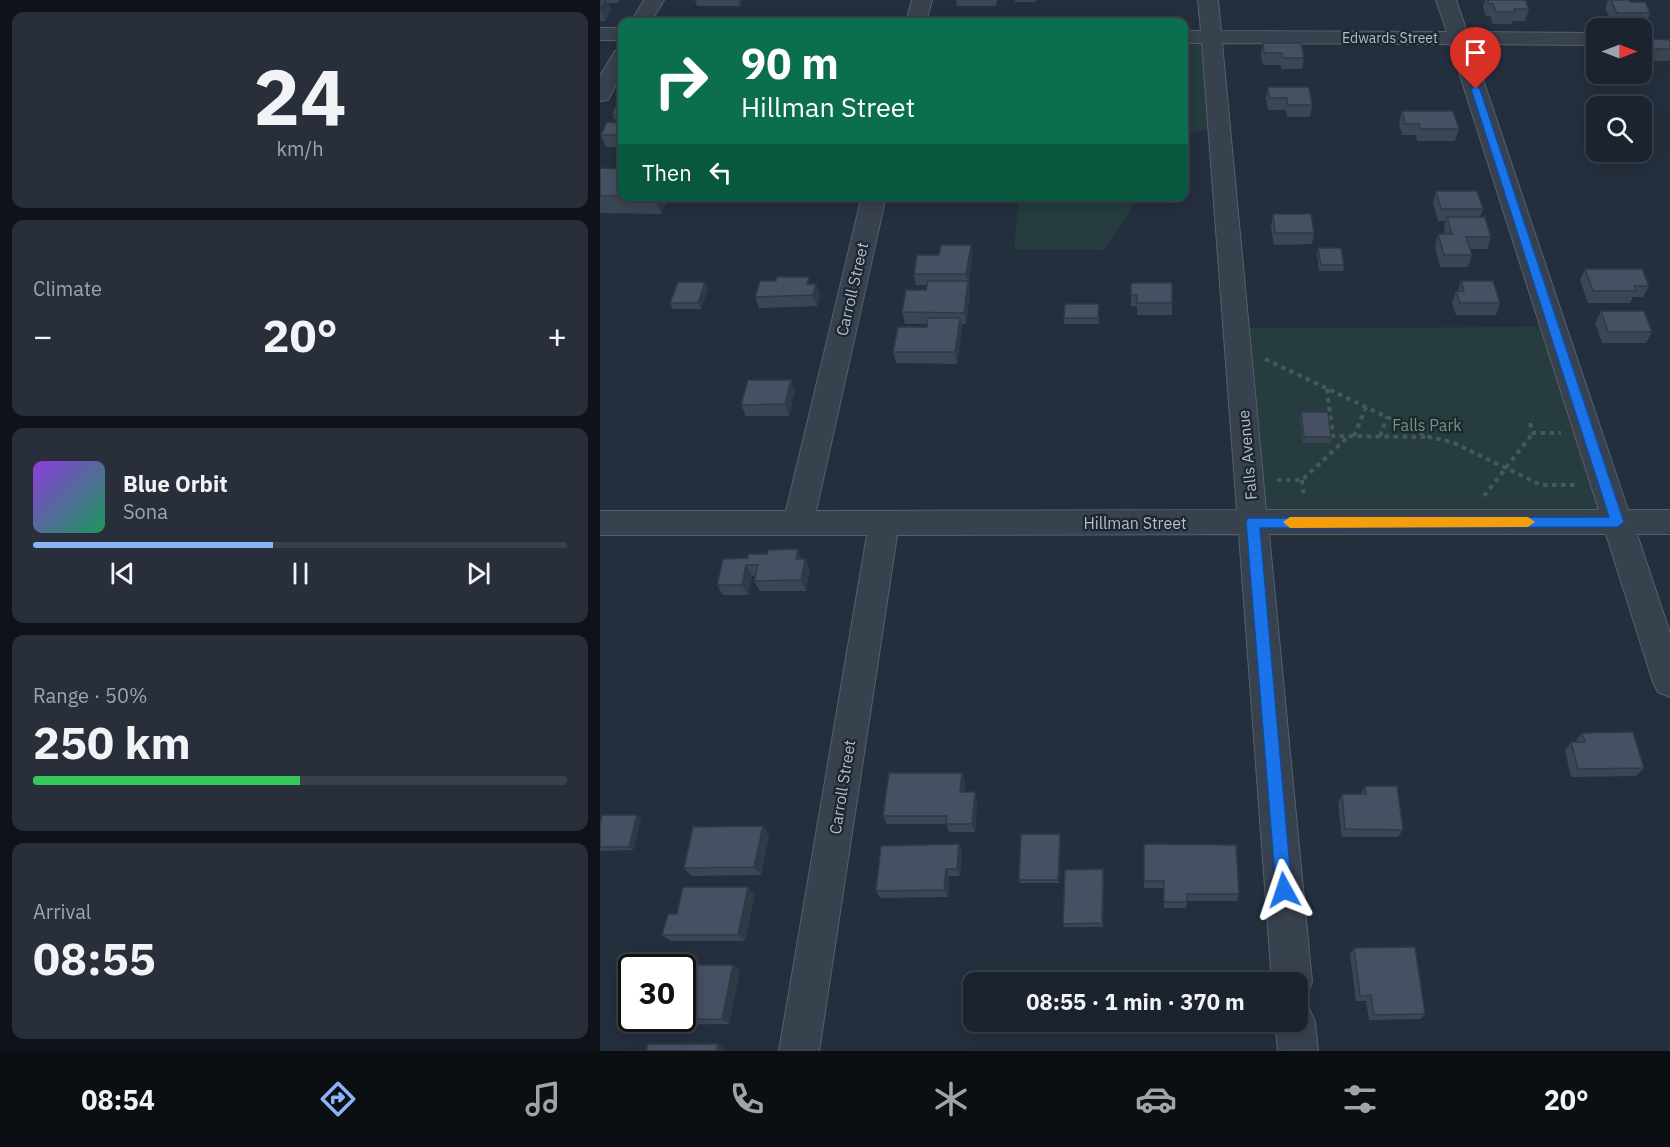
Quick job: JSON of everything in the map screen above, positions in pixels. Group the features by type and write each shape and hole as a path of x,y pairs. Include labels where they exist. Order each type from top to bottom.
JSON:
{"street":[{"path":"643,18 654,0"},
{"path":"917,18 922,0"},
{"name":"Falls Avenue","path":"1208,0 1197,37 1253,522 1291,972"},
{"path":"1446,0 1670,682"},
{"path":"600,34 618,34"},
{"name":"Edwards Street","path":"1197,37 1586,39"},
{"path":"600,95 618,63"},
{"name":"Carroll Street","path":"798,523 872,201"},
{"name":"Hillman Street","path":"600,523 1670,522"},
{"name":"Carroll Street","path":"799,1051 884,523"},
{"path":"1296,1032 1298,1051"}],"path":[{"path":"1264,359 1429,437"},
{"path":"1327,388 1333,436 1429,437 1452,442 1541,485 1580,486"},
{"path":"1354,436 1366,407"},
{"path":"1380,437 1387,417"},
{"path":"1530,423 1533,432"},
{"path":"1533,432 1563,432"},
{"path":"1482,500 1533,432"},
{"path":"1277,480 1302,480 1349,436"},
{"path":"1302,480 1305,500"},
{"path":"1541,485 1543,492"}],"green space":[{"path":"1188,37 1211,37 1219,125 1188,135"},
{"path":"1019,201 1136,201 1105,250 1014,249"},
{"name":"Falls Park","path":"1554,327 1618,522 1253,522 1236,328"}],"building":[{"path":"1487,0 1525,0 1529,9 1496,12 1493,4 1489,4"},
{"path":"1611,0 1645,2 1650,13 1617,13"},
{"path":"1652,39 1670,40 1670,49 1652,49"},
{"path":"1263,43 1301,43 1304,58 1283,58 1282,53 1264,53"},
{"path":"1268,87 1309,87 1312,105 1288,105 1287,98 1269,98"},
{"path":"617,104 618,104 618,115 612,114"},
{"path":"1402,111 1453,111 1459,129 1420,129 1419,124 1405,124"},
{"path":"607,122 618,123 618,135 601,135"},
{"path":"600,168 618,169 618,196 600,196"},
{"path":"1436,191 1477,191 1483,209 1441,209"},
{"path":"1273,214 1311,214 1314,233 1275,233"},
{"path":"1447,217 1485,217 1491,237 1466,237 1472,255 1444,255 1438,234 1452,234"},
{"path":"941,245 971,245 966,274 914,274 917,255 939,255"},
{"path":"1318,248 1341,248 1344,265 1321,265"},
{"path":"1585,269 1642,269 1649,286 1634,286 1636,291 1593,291"},
{"path":"777,277 809,277 807,284 816,284 813,295 755,297 760,281 776,281"},
{"path":"928,281 968,281 964,313 902,312 906,290 926,290"},
{"path":"1461,281 1493,281 1500,303 1460,303 1456,291 1464,291"},
{"path":"678,282 705,282 698,303 670,303"},
{"path":"1131,283 1172,283 1172,303 1137,303 1137,295 1131,295"},
{"path":"1065,304 1099,304 1098,318 1064,318"},
{"path":"1601,311 1644,311 1652,332 1608,332"},
{"path":"928,318 960,318 955,352 893,352 898,327 927,327"},
{"path":"748,380 791,380 785,404 741,405"},
{"path":"1301,412 1328,412 1331,437 1304,437"},
{"path":"798,549 796,559 805,559 801,580 754,581 758,565 746,565 742,585 717,585 723,559 748,558 748,554 767,554 768,550"},
{"path":"1633,732 1644,768 1578,769 1571,742 1585,742 1582,733"},
{"path":"889,773 962,773 960,792 975,792 972,824 946,824 947,816 883,816"},
{"path":"1365,786 1397,786 1403,830 1345,829 1342,794 1366,794"},
{"path":"602,815 637,815 629,847 600,847"},
{"path":"763,826 754,867 684,868 693,827"},
{"path":"1021,834 1060,834 1058,880 1019,880"},
{"path":"959,844 957,869 946,869 944,890 876,891 881,846"},
{"path":"1144,844 1236,845 1239,894 1187,894 1187,902 1164,902 1164,881 1144,881"},
{"path":"1103,869 1102,923 1063,924 1065,870"},
{"path":"683,887 748,887 738,935 662,935 668,914 677,914"},
{"path":"1415,947 1425,1014 1374,1015 1371,995 1360,996 1354,948"},
{"path":"696,965 733,965 722,1019 696,1019"},
{"path":"648,1044 718,1044 716,1051 646,1051"}],"slow traffic":[{"path":"1290,522 1528,522"}],"route":[{"path":"1284,890 1253,522 1618,522 1476,89"}]}
